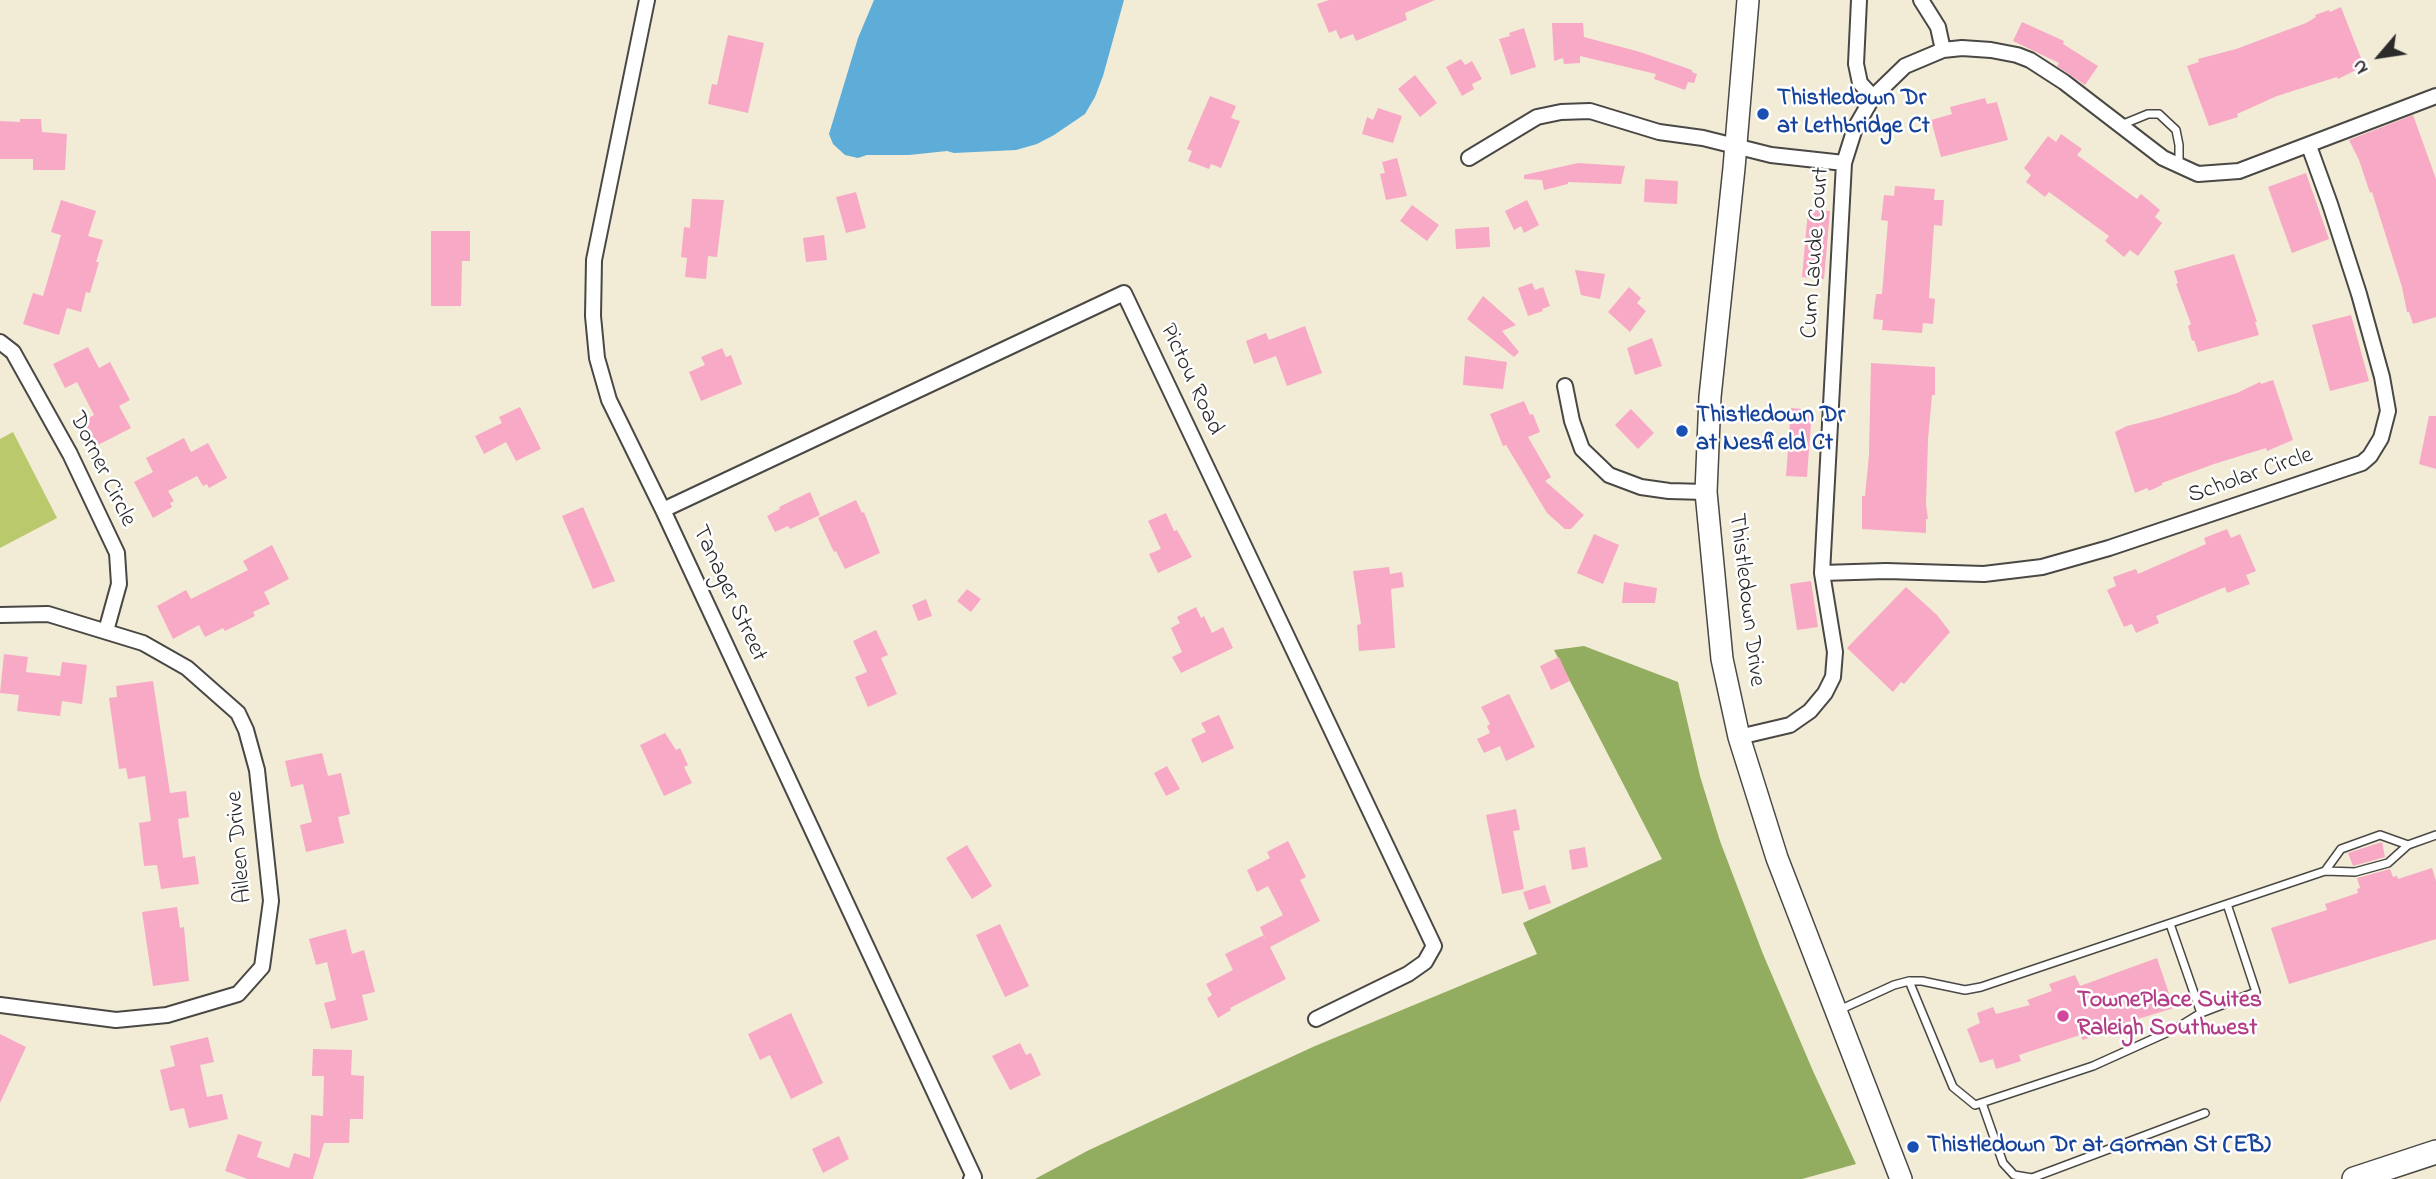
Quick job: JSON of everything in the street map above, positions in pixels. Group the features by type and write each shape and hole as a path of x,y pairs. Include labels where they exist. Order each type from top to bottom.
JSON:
{"main road":[{"name":"Thistledown Drive","path":"1748,0 1710,397 1706,492 1723,659 1739,737 1777,858 1901,1179"},
{"path":"2354,1179 2436,1152"}],"street":[{"name":"Tanager Street","path":"647,0 594,260 593,316 597,358 610,400 972,1178"},
{"path":"1859,0 1856,64 1860,83 1873,97"},
{"path":"1921,0 1938,27 1943,50"},
{"name":"Cum Laude Court","path":"1739,737 1790,724 1810,711 1825,693 1833,677 1835,652 1822,573 1844,163 1855,128 1873,97 1905,66 1943,50 1962,48 1991,50 2030,60 2179,167 2198,174 2239,171 2436,96"},
{"path":"1469,159 1537,117 1590,111 1659,132 1735,145 1771,155 1844,163"},
{"name":"Scholar Circle","path":"1822,573 1886,571 1984,574 2042,567 2109,548 2362,463 2370,456 2381,438 2388,411 2382,377 2359,294 2309,146"},
{"name":"Pictou Road","path":"663,510 1124,293 1434,946 1425,962 1408,974 1316,1019"},
{"name":"Dorner Circle","path":"0,341 13,352 51,420 117,553 118,584 106,631"},
{"path":"1565,386 1572,421 1582,449 1609,475 1641,487 1706,492"},
{"name":"Aileen Drive","path":"0,615 48,614 143,643 187,668 238,713 246,730 257,770 271,901 262,967 238,994 167,1015 116,1020 0,1005"}],"lane":[{"path":"2120,126 2148,114 2159,114 2176,130 2179,167"},
{"path":"2325,871 2341,849 2380,835 2408,845"},
{"path":"1836,1012 1894,985 1909,981 1965,990 1981,987 2325,871 2355,872 2388,863 2408,845 2436,835"},
{"path":"1909,981 1954,1087 1975,1105 2093,1066 2175,1029 2201,1013 2256,992 2227,904"},
{"path":"2170,924 2201,1013"},
{"path":"1982,1102 2003,1163 2014,1175 2032,1178 2205,1113"}],"green space":[{"path":"13,432 57,518 0,548 0,439"},
{"path":"1584,646 1678,682 1700,776 1720,841 1763,954 1856,1164 1802,1179 1035,1179 1089,1150 1315,1046 1537,954 1523,923 1662,859 1554,650"}],"water":[{"path":"874,0 1124,0 1095,97 1085,114 1054,135 1037,144 1016,150 867,155 858,158 845,155 833,144 829,134 858,38"}],"building":[{"path":"1329,0 1435,0 1405,13 1407,20 1356,41 1353,34 1340,39 1336,30 1329,33 1317,4"},
{"path":"2341,7 2364,66 2338,79 2337,77 2277,96 2237,114 2238,117 2209,126 2187,66 2199,62 2198,59 2236,49 2306,23 2316,17 2315,15"},
{"path":"2022,22 2064,41 2063,44 2098,66 2085,85 2057,66 2059,63 2013,41"},
{"path":"1552,23 1583,23 1584,37 1692,70 1697,74 1694,83 1688,82 1685,90 1654,79 1656,74 1580,56 1580,63 1564,64 1563,58 1554,61"},
{"path":"1524,28 1536,67 1511,75 1499,39"},
{"path":"728,35 764,43 748,113 708,104 712,84 717,85"},
{"path":"1461,59 1465,65 1472,61 1482,79 1472,84 1474,89 1462,96 1446,67"},
{"path":"1415,75 1437,103 1420,117 1398,89"},
{"path":"1210,96 1236,106 1231,118 1240,121 1221,168 1211,164 1209,169 1188,161 1192,151 1187,149"},
{"path":"1985,98 1987,104 1997,102 2008,140 1941,157 1931,120 1952,114 1950,107"},
{"path":"1378,108 1402,116 1393,143 1362,134 1367,117 1373,120"},
{"path":"2413,115 2436,179 2436,317 2413,324 2407,312 2402,287 2372,192 2370,193 2349,140"},
{"path":"20,119 41,119 42,132 67,134 65,170 33,170 33,159 0,159 0,121 20,122"},
{"path":"2061,134 2082,149 2077,155 2137,199 2141,194 2160,210 2155,217 2162,223 2138,256 2130,250 2124,257 2105,241 2109,236 2049,192 2045,197 2026,182 2031,175 2024,168 2048,136 2056,142"},
{"path":"1397,158 1407,196 1386,200 1380,174 1385,173 1382,162"},
{"path":"1578,163 1625,166 1621,184 1568,182 1544,190 1542,180 1524,179 1524,175"},
{"path":"2306,173 2329,239 2292,253 2268,187"},
{"path":"1645,179 1678,181 1677,204 1644,202"},
{"path":"1895,186 1935,189 1934,200 1944,200 1942,226 1934,225 1929,298 1935,299 1933,324 1923,323 1922,333 1882,330 1883,320 1873,319 1876,294 1882,294 1888,221 1881,220 1884,195 1894,196"},
{"path":"856,192 866,228 846,233 836,197"},
{"path":"692,199 724,200 717,257 708,256 706,279 685,277 687,258 681,257 684,227 690,228"},
{"path":"61,200 96,211 88,236 103,240 90,293 86,292 81,312 67,308 59,335 23,324 33,293 43,296 61,235 51,232"},
{"path":"1527,200 1539,225 1524,233 1521,226 1514,230 1505,211"},
{"path":"1412,205 1439,225 1427,241 1400,221"},
{"path":"1808,210 1830,211 1824,279 1802,277"},
{"path":"1489,227 1490,247 1456,249 1455,229"},
{"path":"431,231 470,231 470,261 462,261 461,306 431,306"},
{"path":"824,235 827,260 806,262 803,238"},
{"path":"2234,254 2259,335 2198,352 2194,340 2192,341 2188,326 2191,324 2174,271"},
{"path":"1575,270 1605,274 1600,299 1581,295"},
{"path":"1532,283 1535,290 1543,287 1550,306 1528,316 1518,288"},
{"path":"1629,287 1641,298 1637,303 1646,311 1630,332 1608,312"},
{"path":"1483,296 1516,325 1502,331 1519,352 1514,357 1467,319"},
{"path":"2351,315 2369,381 2330,391 2312,325"},
{"path":"1305,326 1322,373 1287,386 1276,356 1254,364 1246,341 1266,333 1269,340"},
{"path":"1652,338 1662,366 1635,375 1627,348"},
{"path":"88,347 99,368 110,362 130,400 119,406 131,428 96,446 83,421 94,415 77,382 65,388 53,364"},
{"path":"722,348 726,357 731,355 742,384 701,401 689,372 705,365 701,357"},
{"path":"1465,356 1507,362 1503,389 1463,385"},
{"path":"1871,363 1935,367 1935,395 1932,395 1928,440 1926,533 1862,529 1862,496 1865,496 1869,455"},
{"path":"2273,380 2293,440 2267,451 2266,448 2214,464 2162,483 2149,491 2147,488 2135,493 2115,432 2237,393 2260,382 2261,384"},
{"path":"1524,401 1540,432 1528,437 1551,477 1545,481 1584,515 1571,529 1565,529 1547,513 1506,445 1503,446 1490,414"},
{"path":"520,407 541,449 516,461 506,442 484,454 475,436 502,423 499,417"},
{"path":"1791,408 1812,410 1807,477 1786,476"},
{"path":"1631,409 1654,433 1638,449 1615,425"},
{"path":"2429,416 2436,416 2436,469 2419,464"},
{"path":"184,438 191,452 208,443 227,478 209,488 207,484 203,486 197,476 168,491 174,501 170,503 172,507 153,518 134,482 153,472 146,458"},
{"path":"810,492 820,515 790,529 788,526 775,532 767,516"},
{"path":"856,500 862,513 864,512 880,553 845,569 818,518"},
{"path":"583,507 615,581 593,589 562,516"},
{"path":"1166,513 1174,531 1177,530 1192,557 1158,573 1149,554 1161,549 1148,521"},
{"path":"2227,529 2231,538 2240,534 2256,571 2246,575 2250,584 2227,593 2225,587 2156,616 2159,623 2136,633 2132,624 2124,627 2107,590 2116,586 2113,577 2136,569 2138,574 2206,544 2204,538"},
{"path":"1594,534 1619,545 1603,584 1577,573"},
{"path":"272,545 289,579 264,592 270,604 253,612 255,616 225,631 223,628 205,637 199,625 173,639 157,606 186,590 191,599 248,570 243,561"},
{"path":"1389,567 1390,574 1402,572 1404,587 1391,589 1395,648 1359,651 1357,625 1361,624 1353,571"},
{"path":"1811,581 1818,627 1797,630 1790,584"},
{"path":"1624,582 1657,588 1655,603 1622,603"},
{"path":"1906,587 1937,615 1950,632 1904,684 1901,682 1893,692 1847,648"},
{"path":"967,589 981,599 971,612 957,601"},
{"path":"926,599 932,616 918,621 912,605"},
{"path":"1196,607 1212,633 1223,627 1233,648 1181,673 1172,657 1182,652 1171,628 1180,623 1177,617"},
{"path":"876,630 888,655 881,658 897,694 868,707 855,677 867,672 853,641"},
{"path":"4,654 28,657 26,672 60,676 62,662 87,665 82,704 62,701 60,716 17,711 19,695 0,693"},
{"path":"1559,657 1570,681 1551,690 1540,666"},
{"path":"153,681 170,793 186,791 189,817 178,819 183,858 195,856 199,884 161,889 157,865 144,866 139,823 151,821 145,776 128,779 126,768 119,769 109,698 117,697 116,686"},
{"path":"1509,694 1535,747 1506,761 1500,746 1484,753 1477,739 1490,733 1487,726 1490,724 1481,707"},
{"path":"1219,715 1234,748 1202,763 1191,739 1206,732 1201,723"},
{"path":"665,733 676,750 680,748 688,765 684,767 692,783 664,796 640,745"},
{"path":"322,753 328,776 341,773 350,814 338,817 344,843 306,852 300,825 312,822 303,784 291,787 285,761"},
{"path":"1167,766 1180,789 1166,796 1154,773"},
{"path":"1516,809 1520,830 1513,831 1524,889 1502,894 1486,815"},
{"path":"1288,841 1306,877 1300,880 1320,921 1270,947 1286,979 1230,1008 1231,1010 1218,1018 1207,998 1212,995 1206,984 1233,970 1225,954 1263,935 1260,927 1283,915 1268,886 1257,892 1247,870 1270,858 1267,852"},
{"path":"2382,842 2385,857 2353,866 2348,853"},
{"path":"967,845 992,886 972,899 946,858"},
{"path":"1585,847 1588,867 1572,870 1569,850"},
{"path":"2432,868 2436,881 2436,939 2289,984 2271,928 2327,910 2325,904 2358,893 2357,889 2360,888 2357,878 2390,869 2393,877 2397,876 2398,879"},
{"path":"1545,885 1551,903 1529,910 1523,892"},
{"path":"177,907 180,928 184,927 189,981 153,986 142,912"},
{"path":"1000,924 1029,986 1005,997 976,935"},
{"path":"346,929 352,954 364,950 375,992 362,995 368,1020 331,1029 324,1003 336,1000 327,962 316,965 309,939"},
{"name":"TownePlace Suites Raleigh Southwest","path":"2157,958 2174,1008 2108,1028 2109,1031 2083,1040 2080,1035 2019,1055 2021,1061 1996,1069 1993,1059 1980,1063 1967,1029 1980,1023 1977,1013 1993,1007 1996,1014 2030,1005 2027,1000 2052,991 2049,984 2075,975 2080,986"},
{"path":"791,1013 823,1083 791,1099 770,1055 760,1060 748,1034"},
{"path":"0,1034 26,1047 0,1103"},
{"path":"208,1037 214,1062 200,1065 207,1097 222,1094 228,1119 189,1128 184,1108 170,1111 160,1070 175,1066 170,1046"},
{"path":"1020,1043 1026,1055 1031,1053 1041,1075 1010,1090 992,1056"},
{"path":"313,1049 352,1050 351,1075 364,1076 363,1119 350,1119 349,1143 324,1143 313,1179 248,1179 225,1171 238,1134 262,1142 257,1157 289,1168 294,1153 310,1158 311,1115 323,1116 324,1076 312,1076"},
{"path":"839,1136 849,1159 823,1173 812,1149"}],"place":[{"name":"Thistledown Dr at Lethbridge Ct","path":"1763,114"},
{"name":"Thistledown Dr at Nesfield Ct","path":"1682,431"},
{"name":"TownePlace Suites Raleigh Southwest","path":"2063,1016"},
{"name":"Thistledown Dr at Gorman St (EB)","path":"1913,1147"}]}
